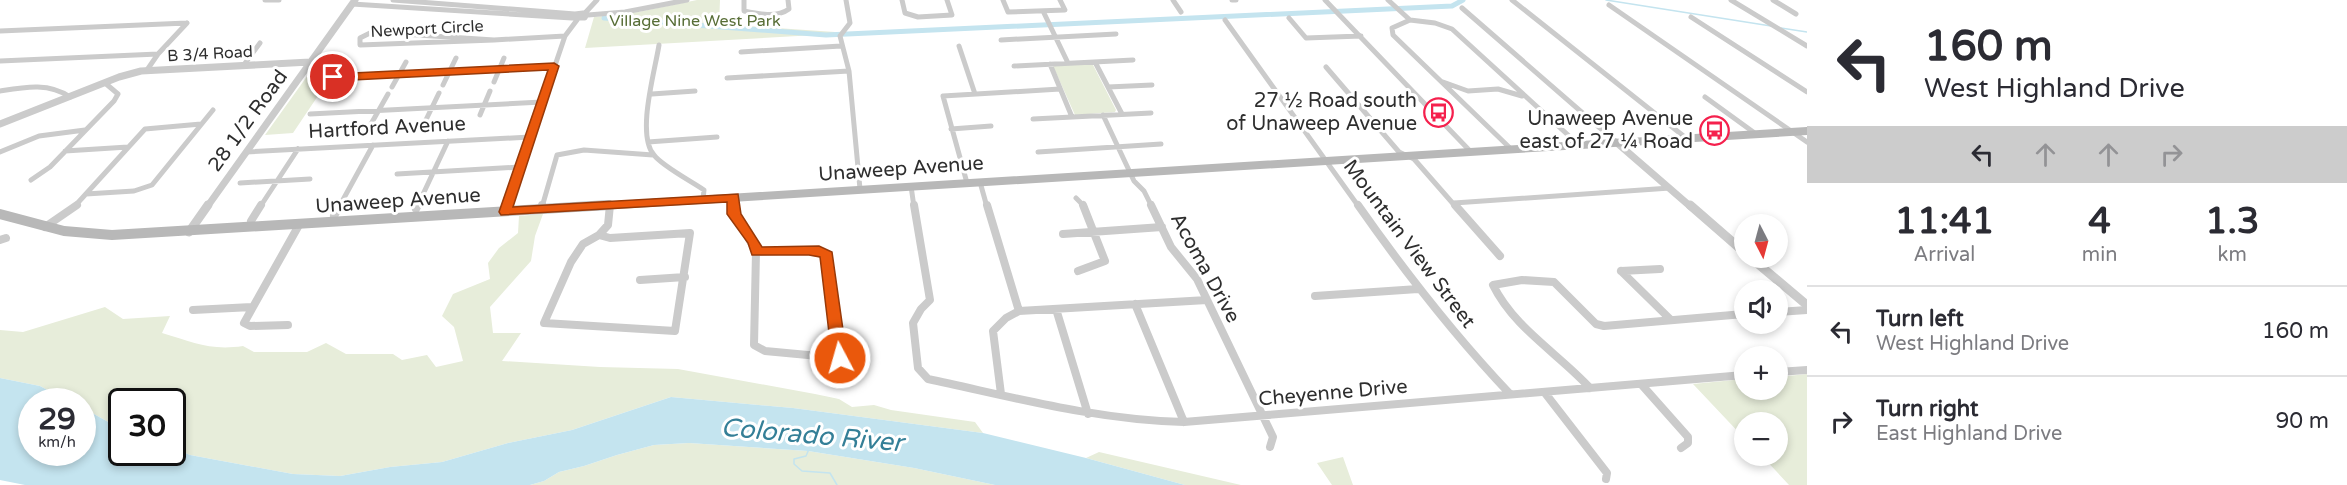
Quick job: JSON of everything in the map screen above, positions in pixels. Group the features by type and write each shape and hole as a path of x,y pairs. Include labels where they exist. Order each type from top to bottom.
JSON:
{"main road":[{"name":"Unaweep Avenue","path":"0,214 42,228 71,234 106,236 1807,131"}],"street":[{"path":"265,0 279,0"},
{"path":"393,0 479,6 575,17"},
{"path":"473,12 485,0"},
{"path":"586,14 597,0"},
{"path":"652,8 653,0"},
{"path":"354,2 473,12 575,17 652,8 687,0"},
{"path":"744,0 744,11 763,15 786,12 789,9 788,0"},
{"path":"846,0 850,23 840,36 849,71 860,189"},
{"path":"902,0 905,13 909,16 952,15 947,0"},
{"path":"1003,0 1008,12 1065,10 1060,0"},
{"path":"1173,0 1181,12"},
{"path":"1325,0 1471,152"},
{"path":"1388,0 1410,21"},
{"path":"1512,0 1686,138"},
{"path":"1731,0 1807,46"},
{"path":"1773,0 1796,14"},
{"name":"28 1/2 Road","path":"189,232 354,2"},
{"path":"1609,5 1807,142"},
{"path":"1462,8 1734,243"},
{"path":"1043,11 1068,63"},
{"path":"505,212 554,66 575,17"},
{"path":"1691,17 1807,92"},
{"path":"1289,18 1306,38 1361,36"},
{"name":"Mountain View Street","path":"1225,20 1418,289 1469,351 1510,394"},
{"path":"1511,149 1391,31 1394,26 1410,21 1434,23 1452,29 1579,145"},
{"path":"0,31 187,23 158,54 147,70"},
{"name":"Newport Circle","path":"494,39 382,32 363,36 359,43 368,46 565,36"},
{"path":"1001,40 1116,34"},
{"path":"243,66 260,43"},
{"path":"653,155 645,128 659,45"},
{"path":"741,52 841,46"},
{"path":"959,46 975,94"},
{"path":"0,61 158,54"},
{"path":"494,82 504,57"},
{"path":"443,85 456,58"},
{"path":"1014,66 1133,60"},
{"name":"B 3/4 Road","path":"0,124 105,83 147,70 310,62"},
{"path":"392,87 406,62"},
{"path":"1095,62 1122,114"},
{"path":"1050,64 1072,117"},
{"path":"333,77 554,66"},
{"path":"1326,67 1399,152 1414,159 1500,256"},
{"path":"727,78 849,71"},
{"path":"1498,89 1506,79"},
{"path":"1440,81 1468,91 1498,89 1527,98"},
{"path":"31,180 39,176 65,151 118,94 105,83"},
{"path":"1108,87 1152,85"},
{"path":"0,91 51,88 70,97"},
{"path":"967,183 943,96 1060,89"},
{"path":"480,115 490,91"},
{"path":"652,94 695,91"},
{"path":"1459,99 1468,91"},
{"path":"422,128 439,93"},
{"path":"367,131 388,94"},
{"path":"1705,97 1756,134"},
{"path":"310,114 542,102"},
{"path":"86,195 148,188 213,110"},
{"path":"1033,119 1151,113"},
{"name":"Acoma Drive","path":"1103,115 1134,181 1144,191 1172,247 1197,279 1273,437 1270,447"},
{"path":"42,228 71,210 145,129 201,124"},
{"path":"951,129 991,126"},
{"path":"0,152 39,136 85,130"},
{"name":"Hartford Avenue","path":"246,152 530,137"},
{"path":"648,142 717,138"},
{"path":"416,209 448,141"},
{"path":"1038,152 1161,144"},
{"path":"334,216 373,145"},
{"path":"65,151 128,147"},
{"path":"251,221 297,149"},
{"path":"541,209 557,155 584,150 653,155 704,190 703,199"},
{"path":"397,174 520,167"},
{"path":"240,183 310,179"},
{"path":"980,182 1019,311"},
{"name":"Cheyenne Drive","path":"910,186 930,300 921,309 913,323 918,368 928,379 1088,414 1147,422 1184,422 1734,376"},
{"path":"1454,203 1670,188"},
{"path":"734,197 734,214 754,243 756,252 754,345 765,351 840,358 827,255 809,250 756,252"},
{"path":"1076,198 1085,207 1105,261 1078,272"},
{"path":"599,235 610,238 690,233 675,331 544,323 572,262 583,244 599,235 608,225 610,205"},
{"path":"288,325 246,325 245,321 299,225"},
{"path":"1063,234 1162,227"},
{"path":"1660,268 1621,271 1671,320"},
{"path":"1762,268 1807,308"},
{"path":"640,280 685,277"},
{"path":"1590,388 1570,366 1540,343 1498,295 1493,285 1522,280 1554,282 1596,324 1734,315"},
{"path":"1315,296 1418,289"},
{"path":"1001,394 993,331 1006,318 1019,311 1207,300"},
{"path":"1135,304 1184,422"},
{"path":"193,310 252,307"},
{"path":"1788,311 1807,308"},
{"path":"1056,309 1088,414"},
{"path":"1788,371 1807,370"},
{"path":"1641,384 1688,437 1688,442 1681,448"},
{"path":"1545,393 1607,472 1606,479"}],"green space":[{"name":"Village Nine West Park","path":"697,0 720,0 719,24 835,32 834,34 585,48 594,17 638,12"},
{"path":"342,60 293,133 265,135 318,61"},
{"path":"1092,63 1116,110 1115,112 1075,115 1053,66"},
{"path":"543,214 535,236 531,261 490,307 493,333 521,333 502,361 678,369 839,399 852,407 874,405 891,410 975,422 983,433 793,408 671,397 572,430 508,443 442,462 390,467 340,476 293,474 186,453 186,388 108,388 108,422 96,415 96,388 44,388 0,378 0,330 23,332 105,307 123,319 170,316 162,333 211,346 243,346 254,352 307,352 326,343 346,354 393,354 402,360 427,355 436,367 463,361 454,327 442,316 453,294 490,279 488,263 499,248 518,233 519,216"},
{"path":"1807,374 1807,485 1789,485 1771,466 1788,466 1788,412 1734,412 1734,427 1693,384 1734,380 1734,400 1788,400 1788,376"},
{"path":"689,443 808,451 914,468 995,485 530,485 544,481 559,472 654,445"},
{"path":"1099,452 1241,485 1185,485 1086,458"},
{"path":"1343,457 1353,485 1332,485 1317,463"}],"water":[{"name":"Colorado River","path":"0,378 44,388 18,388 18,466 96,466 96,415 108,422 108,466 186,466 186,453 293,474 340,476 390,467 442,462 508,443 572,430 671,397 793,408 983,433 1185,485 995,485 914,468 808,451 689,443 654,445 559,472 544,481 530,485 25,485 0,480"}],"waterway":[{"path":"604,18 826,35 1452,6 1463,0"},
{"path":"1606,0 1771,26"},
{"path":"1781,28 1807,32"},
{"name":"Colorado River","path":"809,449 806,456 794,459 794,464 802,471 830,473 837,485"}],"place":[{"name":"27 ½ Road south of Unaweep Avenue","path":"1438,113"},
{"name":"Unaweep Avenue east of 27 ¼ Road","path":"1714,131"}],"route":[{"path":"333,77 554,66 505,212 734,197 734,214 754,243 756,252 809,250 824,252 827,255 840,358"}]}
